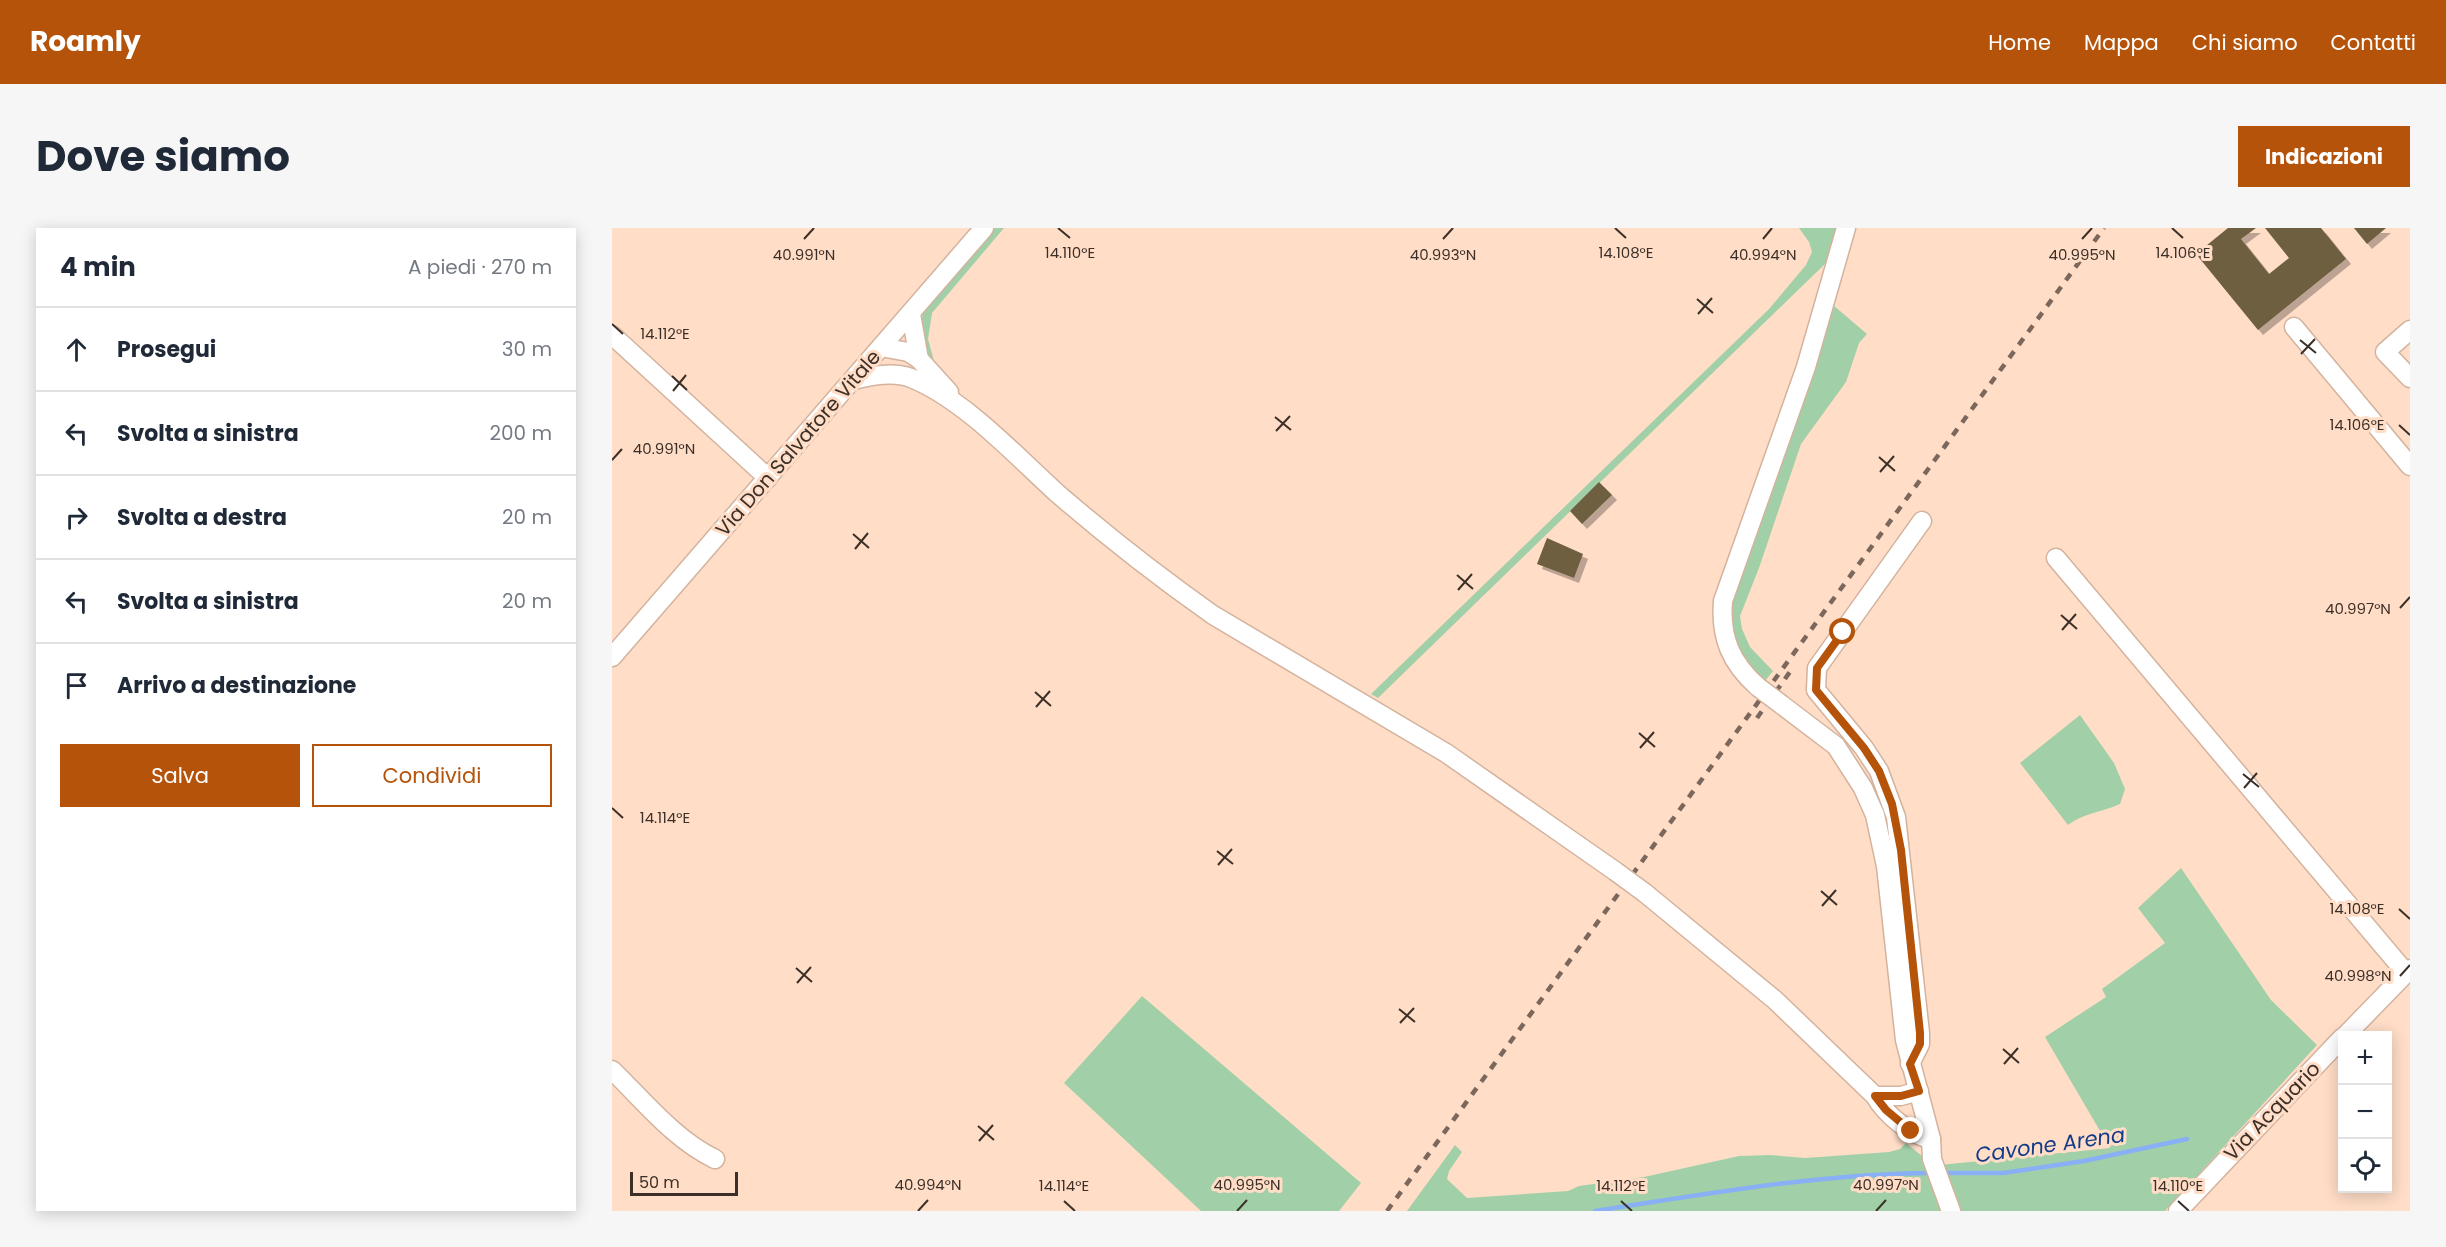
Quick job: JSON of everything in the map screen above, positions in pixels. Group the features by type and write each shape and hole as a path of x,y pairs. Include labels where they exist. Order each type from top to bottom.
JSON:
{"street":[{"name":"Via Don Salvatore Vitale","path":"612,657 984,228"},
{"path":"1846,228 1806,367 1723,602 1721,622 1728,650 1736,664 1758,687 1836,746 1863,788 1875,815 1888,878 1905,1040 1931,1139 1932,1159 1951,1211"},
{"path":"910,314 920,359"},
{"path":"2294,327 2407,458"},
{"path":"2410,330 2385,352 2410,378"},
{"path":"612,335 768,478"},
{"path":"882,347 908,352 920,359 968,414"},
{"path":"882,347 892,375"},
{"path":"853,380 892,375 911,378 931,388 968,414 1092,523 1213,615 1446,753 1645,893 1774,1000 1875,1096 1886,1110 1911,1131 1931,1139"},
{"path":"1910,1064 1920,1044 1920,1033 1896,818 1879,771 1864,748 1816,690 1815,676 1817,668 1922,521"},
{"path":"2056,558 2408,971"},
{"name":"Via Acquario","path":"2350,1031 2408,971"},
{"name":"Via Acquario","path":"2178,1211 2338,1043"},
{"path":"612,1070 674,1131 697,1149 715,1159"},
{"path":"1875,1096 1901,1096 1919,1091"}],"green space":[{"path":"995,228 1004,228 932,313 928,339 934,361 928,357 921,324 923,313"},
{"path":"1799,228 1837,228 1828,261 1378,698 1371,694 1769,309 1806,265 1812,252 1809,242"},
{"path":"1833,305 1867,334 1859,343 1846,382 1801,444 1759,568 1740,616 1742,629 1750,647 1773,671 1761,686 1733,650 1729,600"},
{"path":"2080,715 2114,763 2125,789 2120,804 2080,818 2068,825 2020,763"},
{"path":"2181,868 2271,1000 2317,1045 2165,1211 1958,1211 1940,1165 2110,1148 2045,1037 2106,997 2102,989 2165,943 2138,908"},
{"path":"1142,996 1361,1183 1339,1211 1201,1211 1064,1083"},
{"path":"1906,1143 1927,1160 1942,1211 1407,1211 1455,1145 1462,1152 1449,1171 1447,1179 1467,1198 1568,1191 1579,1186 1644,1177 1739,1156 1770,1155 1805,1158 1889,1152 1900,1149"}],"building":[{"path":"2228,228 2256,228 2241,239 2269,274 2289,258 2265,228 2321,228 2346,259 2258,330 2196,254"},
{"path":"2354,228 2386,228 2367,244"},
{"path":"1599,482 1612,495 1582,524 1570,511"},
{"path":"1547,538 1583,554 1574,578 1537,564"}],"waterway":[{"name":"Cavone Arena","path":"1943,1173 2003,1173 2084,1161 2187,1139"},
{"name":"Cavone Arena","path":"1595,1211 1804,1181 1931,1173"}],"railway":[{"path":"1387,1211 2104,228"},
{"path":"1757,718 1792,669"}],"route":[{"path":"1843,632 1817,668 1816,690 1864,748 1879,771 1896,818 1920,1033 1920,1044 1910,1064 1919,1091 1901,1096 1875,1096 1886,1110 1911,1131"}]}
